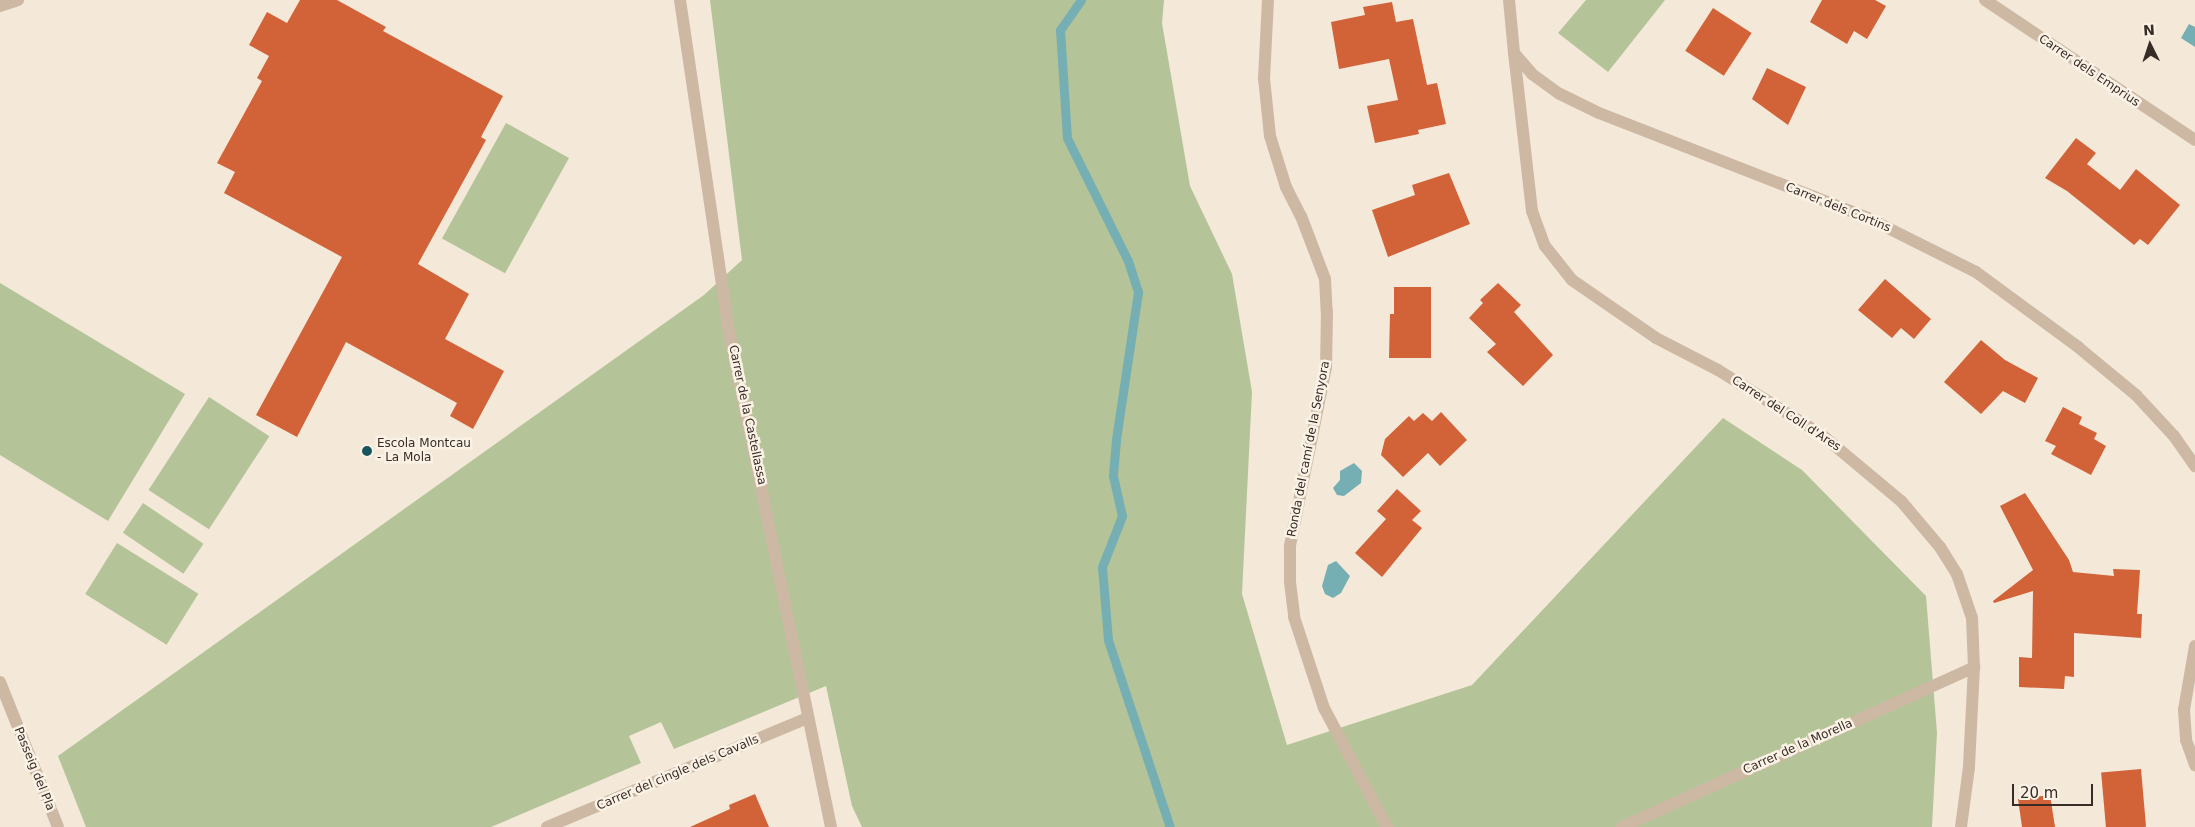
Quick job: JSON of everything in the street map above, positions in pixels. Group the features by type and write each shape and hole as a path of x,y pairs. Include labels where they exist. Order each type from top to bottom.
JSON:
{"street":[{"path":"0,6 18,0"},
{"name":"Carrer de la Castellassa","path":"680,0 728,327 831,827"},
{"name":"Ronda del camí de la Senyora","path":"1268,0 1264,78 1270,136 1286,187 1302,216 1325,279 1327,312 1326,367 1290,546 1290,582 1294,617 1324,708 1388,827"},
{"path":"1509,0 1514,53"},
{"name":"Carrer dels Emprius","path":"1984,0 2195,140"},
{"name":"Carrer dels Cortins","path":"1514,53 1532,74 1568,98 1868,218 1976,272 2078,347 2136,396 2174,436 2195,466"},
{"name":"Carrer del Coll d'Ares","path":"1514,53 1532,211 1545,246 1572,280 1656,338 1718,370 1822,435 1901,501 1940,547 1957,574 1972,618 1974,666 1969,767 1961,827"},
{"path":"2195,646 2184,710 2186,740 2195,765"},
{"name":"Carrer de la Morella","path":"1622,827 1974,666"},
{"name":"Passeig del Pla","path":"0,682 58,827"},
{"name":"Carrer del cingle dels Cavalls","path":"547,827 561,824 808,718"}],"green space":[{"path":"710,0 1164,0 1162,23 1190,186 1232,274 1252,392 1242,594 1287,745 1472,685 1723,418 1802,470 1926,596 1937,733 1932,827 862,827 852,806 826,686 674,749 661,722 629,736 641,763 491,827 86,827 58,756 704,295 742,260"},
{"path":"1586,0 1665,0 1608,72 1558,33"},
{"path":"506,123 569,158 505,273 442,238"},
{"path":"0,283 185,394 108,521 0,455"},
{"path":"209,397 269,436 209,529 149,490"},
{"path":"143,503 204,544 183,574 123,533"},
{"path":"117,543 198,594 167,645 85,594"}],"water":[{"path":"2189,24 2195,27 2195,47 2181,38"},
{"path":"1354,463 1362,471 1361,483 1344,496 1337,495 1333,488 1340,480 1340,471"},
{"path":"1336,561 1350,576 1341,593 1333,598 1325,594 1322,586 1328,565"}],"building":[{"path":"300,0 337,0 386,27 383,31 503,96 481,137 486,140 418,264 469,294 445,339 504,371 473,429 450,416 457,403 346,342 297,437 256,415 342,257 224,193 235,172 217,163 262,81 257,78 269,56 249,45 267,12 287,23"},
{"path":"1822,0 1875,0 1886,6 1867,39 1854,31 1847,44 1810,22"},
{"path":"1392,2 1396,22 1413,19 1427,85 1437,83 1446,124 1418,130 1419,134 1375,143 1367,106 1398,100 1389,59 1339,69 1331,22 1365,15 1363,7"},
{"path":"1713,8 1752,33 1724,76 1685,51"},
{"path":"1767,68 1806,87 1788,125 1752,99"},
{"path":"2076,138 2096,153 2087,164 2120,190 2136,169 2180,205 2148,245 2140,239 2134,245 2067,191 2045,178"},
{"path":"1449,173 1470,224 1388,257 1372,210 1415,195 1412,185"},
{"path":"1885,279 1931,319 1914,339 1901,328 1892,338 1858,310"},
{"path":"1498,283 1521,305 1514,312 1553,355 1523,386 1487,352 1496,344 1469,318 1483,303 1480,300"},
{"path":"1394,287 1431,287 1431,358 1389,358 1390,314 1394,314"},
{"path":"1981,340 2005,360 2038,378 2025,403 2003,391 1981,414 1944,382"},
{"path":"2063,407 2082,417 2079,424 2097,433 2094,439 2106,446 2091,475 2051,454 2056,446 2045,441"},
{"path":"1441,412 1467,440 1440,466 1428,453 1403,477 1381,455 1385,439 1409,416 1414,421 1423,413 1432,421"},
{"path":"1397,489 1421,511 1412,520 1422,528 1382,577 1355,553 1386,519 1377,511"},
{"path":"2025,493 2069,560 2073,572 2114,576 2113,569 2140,570 2137,614 2142,614 2141,638 2074,633 2074,677 2065,676 2064,689 2019,687 2019,657 2032,658 2033,591 1994,603 1993,601 2033,570 2000,506"},
{"path":"2141,769 2146,827 2106,827 2101,772"},
{"path":"755,794 769,827 690,827 730,809 729,805"},
{"path":"2050,795 2055,827 2022,827 2018,799"}],"waterway":[{"path":"1081,0 1060,30 1067,138 1128,261 1138,292 1116,440 1113,476 1122,516 1102,567 1108,640 1170,827"}],"place":[{"name":"Escola Montcau - La Mola","path":"367,451"}]}
